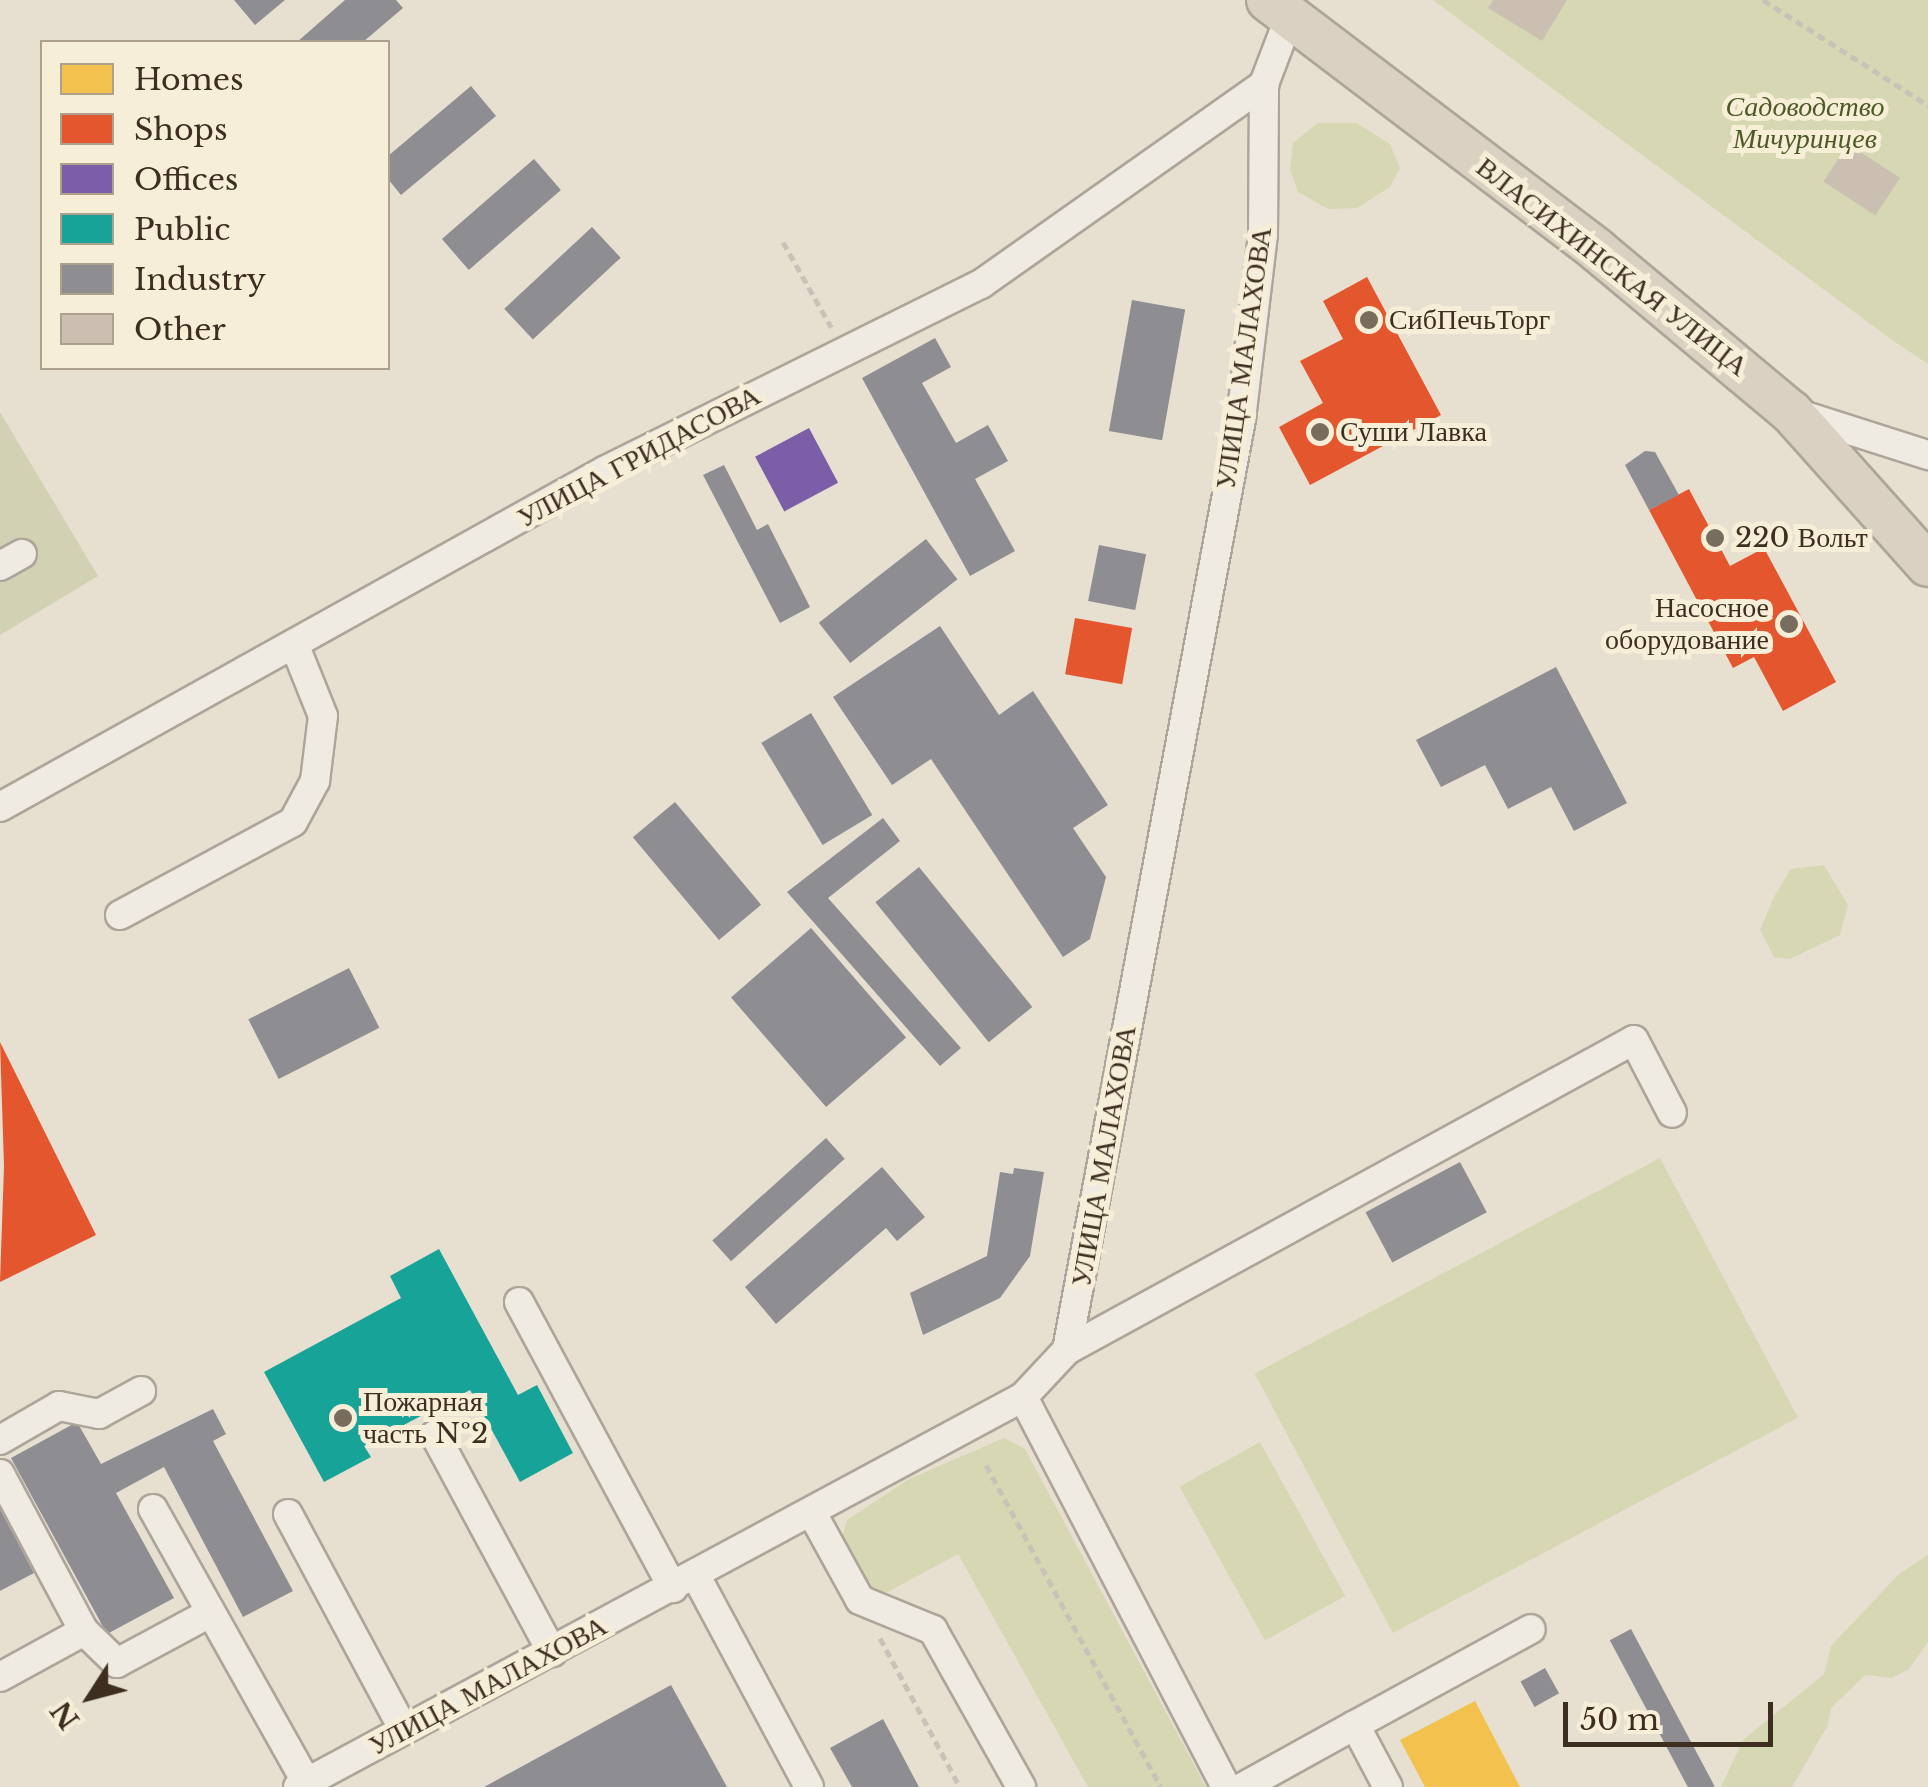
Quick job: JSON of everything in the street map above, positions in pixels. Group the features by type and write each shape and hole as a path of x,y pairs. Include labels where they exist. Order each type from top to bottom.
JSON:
{"highway":[{"name":"ВЛАСИХИНСКАЯ УЛИЦА","path":"1279,8 1597,250 1791,412 1928,565"}],"street":[{"path":"1264,84 1279,8"},
{"name":"УЛИЦА ГРИДАСОВА","path":"0,807 606,470 981,284 1264,84"},
{"name":"УЛИЦА МАЛАХОВА","path":"302,1785 1023,1397 1067,1350 1241,419 1263,236 1264,84"},
{"path":"1791,412 1928,455"},
{"path":"120,916 293,822 315,781 323,716 294,644"},
{"path":"1067,1350 1634,1040 1672,1113"},
{"path":"520,1302 808,1787"},
{"path":"0,1440 59,1406 99,1414 140,1391"},
{"path":"1023,1397 1226,1787"},
{"path":"436,1435 552,1652"},
{"path":"0,1474 84,1631 117,1663 210,1613"},
{"path":"153,1509 302,1785"},
{"path":"812,1513 860,1600 933,1630 1022,1787"},
{"path":"288,1514 404,1730"},
{"path":"1243,1787 1530,1629"},
{"path":"0,1677 84,1631"},
{"path":"1355,1726 1388,1787"}],"path":[{"path":"1763,0 1928,105"},
{"path":"783,242 844,351"},
{"path":"986,1465 1162,1787"},
{"path":"860,1600 960,1787"}],"green space":[{"name":"Садоводство Мичуринцев","path":"1433,0 1928,0 1928,364 1892,340"},
{"path":"1318,123 1357,123 1390,144 1400,168 1390,187 1357,208 1328,209 1298,192 1290,169 1293,143"},
{"path":"0,412 98,576 0,635"},
{"path":"1824,865 1848,905 1840,935 1790,959 1774,957 1760,930 1774,897 1791,869"},
{"path":"1660,1158 1798,1418 1393,1633 1255,1373"},
{"path":"1004,1438 1025,1449 1206,1787 1088,1787 958,1554 875,1599 838,1549 847,1520 909,1479"},
{"path":"1260,1442 1345,1596 1265,1641 1180,1487"},
{"path":"1928,1555 1928,1642 1909,1669 1892,1678 1865,1675 1831,1708 1828,1725 1792,1787 1721,1787 1743,1740 1824,1674 1831,1646 1899,1574"}],"building: Homes":[{"path":"1475,1701 1520,1787 1425,1787 1400,1740"}],"building: Shops":[{"path":"1367,277 1441,415 1310,485 1279,427 1323,403 1300,361 1343,339 1323,301"},
{"path":"1689,489 1730,566 1764,548 1836,682 1783,711 1754,657 1733,668 1649,510"},
{"path":"1075,618 1132,628 1122,684 1065,674"},
{"path":"0,1042 96,1235 0,1282 4,1166"}],"building: Offices":[{"path":"809,428 838,483 784,511 755,457"}],"building: Public":[{"path":"439,1249 518,1395 537,1385 573,1453 520,1482 470,1390 364,1446 371,1457 324,1482 264,1372 401,1298 390,1276"}],"building: Industry":[{"path":"234,0 285,0 255,25"},
{"path":"345,0 396,0 403,8 365,40 299,40"},
{"path":"471,86 496,116 401,195 390,181 390,154"},
{"path":"534,159 561,190 469,270 442,239"},
{"path":"592,227 621,258 533,340 504,309"},
{"path":"1132,300 1185,309 1162,440 1109,431"},
{"path":"935,338 951,367 922,383 956,443 988,425 1008,461 975,479 1015,551 970,576 862,378"},
{"path":"1645,451 1655,452 1679,495 1649,510 1625,465"},
{"path":"724,465 757,530 768,524 810,607 780,623 703,475"},
{"path":"926,539 957,579 850,663 819,623"},
{"path":"1099,545 1146,554 1135,610 1088,601"},
{"path":"940,626 999,715 1033,691 1108,805 1073,828 1106,877 1090,939 1063,957 931,759 892,785 833,697"},
{"path":"1556,667 1627,803 1574,831 1551,787 1508,809 1485,765 1441,787 1416,740"},
{"path":"811,713 872,815 823,845 761,743"},
{"path":"675,802 761,905 719,940 633,837"},
{"path":"883,818 900,841 828,898 961,1048 940,1066 787,892"},
{"path":"919,867 1032,1007 989,1042 875,902"},
{"path":"811,928 906,1037 826,1107 731,998"},
{"path":"349,968 379,1028 279,1079 248,1019"},
{"path":"826,1138 845,1159 731,1261 712,1240"},
{"path":"1460,1162 1487,1212 1392,1263 1366,1212"},
{"path":"882,1167 925,1217 897,1241 886,1228 776,1324 745,1287"},
{"path":"1014,1168 1044,1172 1030,1256 1000,1298 923,1335 910,1293 987,1256 1000,1172 1013,1174"},
{"path":"213,1409 226,1434 213,1441 293,1591 243,1617 164,1467 116,1493 174,1598 107,1634 11,1458 77,1422 101,1464"},
{"path":"0,1509 34,1573 0,1591"},
{"path":"1631,1629 1715,1786 1688,1787 1610,1640"},
{"path":"1545,1668 1559,1693 1535,1707 1521,1682"},
{"path":"671,1685 727,1787 484,1787"},
{"path":"883,1719 919,1787 852,1787 830,1748"}],"building: Other":[{"path":"1493,0 1567,0 1542,41 1488,8"},
{"path":"1848,144 1900,178 1875,216 1823,182"}],"place":[{"name":"СибПечьТорг","path":"1369,320"},
{"name":"Суши Лавка","path":"1320,432"},
{"name":"220 Вольт","path":"1715,538"},
{"name":"Насосное оборудование","path":"1789,624"},
{"name":"Пожарная часть №2","path":"343,1418"}]}
